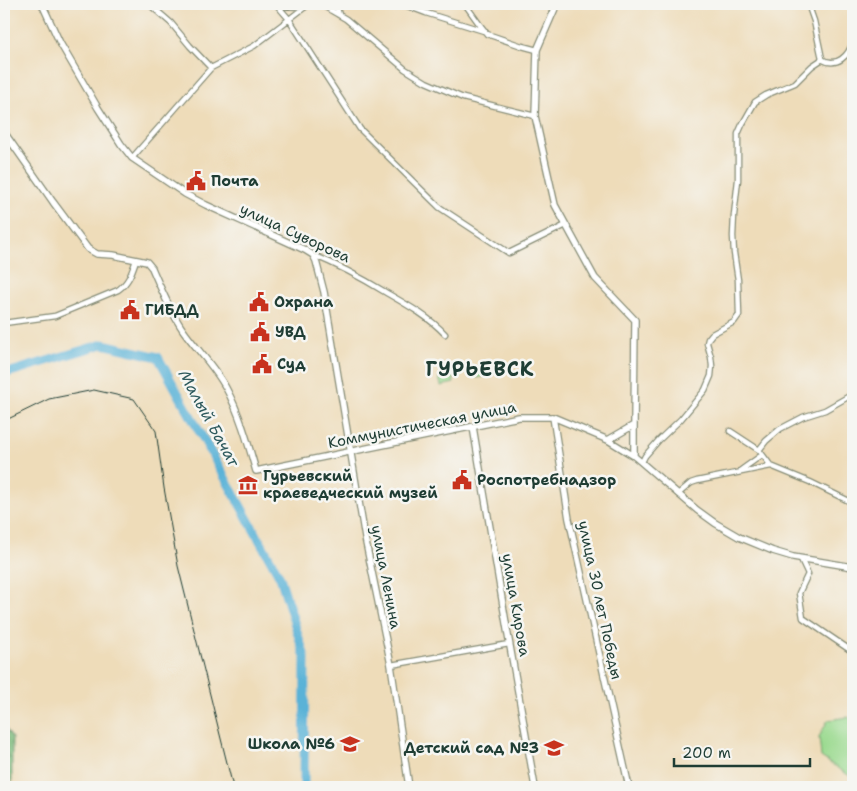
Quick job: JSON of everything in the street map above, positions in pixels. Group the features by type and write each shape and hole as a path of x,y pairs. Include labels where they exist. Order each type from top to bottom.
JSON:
{"street":[{"name":"улица Суворова","path":"42,4 60,43 98,108 132,158 185,194 294,244 401,300 436,325 445,334"},
{"path":"149,4 171,23 211,68"},
{"path":"320,4 346,19 405,69 426,82 463,98 535,116"},
{"path":"336,4 339,15"},
{"path":"402,4 537,50"},
{"path":"466,4 484,31"},
{"path":"557,4 537,50 535,116 555,205 595,278 635,320 634,456"},
{"path":"808,4 814,21 821,59 826,62 832,62 844,58 851,49 853,41"},
{"path":"277,5 307,5"},
{"path":"277,5 289,19 360,129 439,207 509,253 566,225"},
{"path":"132,158 211,68 254,46 307,5"},
{"path":"642,462 659,440 681,420 705,390 712,366 707,343 708,339 712,334 734,322 739,315 738,280 733,236 738,180 738,134 755,102 766,95 795,83 821,59"},
{"path":"4,132 88,249 97,254 136,260 129,278 124,286 118,290 55,316 4,323"},
{"name":"улица Ленина","path":"313,255 324,292 365,538 391,665 409,787"},
{"name":"Коммунистическая улица","path":"136,260 147,262 152,268 182,330 219,376 227,389 243,428 256,471 519,417 553,418 608,440 634,456 715,523 739,537 773,551 801,559 853,567"},
{"path":"738,472 760,452 766,441 780,429 802,417 825,410 853,394"},
{"name":"улица 30 лет Победы","path":"553,418 570,519 629,787"},
{"path":"608,440 634,425"},
{"name":"улица Кирова","path":"473,427 535,787"},
{"path":"730,431 760,452 771,466 853,503"},
{"path":"678,494 694,482 771,466"},
{"path":"801,559 808,574 799,593 802,618 853,652"},
{"path":"391,665 510,644"}],"green space":[{"path":"488,366 490,375 477,378 475,369"},
{"path":"452,374 454,383 441,386 439,377"},
{"path":"848,717 853,720 853,778 821,757 819,737 828,720"},
{"path":"4,726 12,738 12,787 4,787"}],"waterway":[{"name":"Малый Бачат","path":"4,374 103,344 158,357 280,577 305,657 304,787"}],"railway":[{"path":"4,421 49,399 94,390 134,399 156,431 178,566 233,787"}],"place":[{"name":"Почта","path":"196,181"},
{"name":"Охрана","path":"259,302"},
{"name":"ГИБДД","path":"130,310"},
{"name":"УВД","path":"260,332"},
{"name":"Суд","path":"262,364"},
{"name":"Роспотребнадзор","path":"462,480"},
{"name":"Гурьевский краеведческий музей","path":"248,485"},
{"name":"Школа №6","path":"350,744"},
{"name":"Детский сад №3","path":"554,748"}],"district":[{"name":"ГУРЬЕВСК","path":"480,369"}]}
